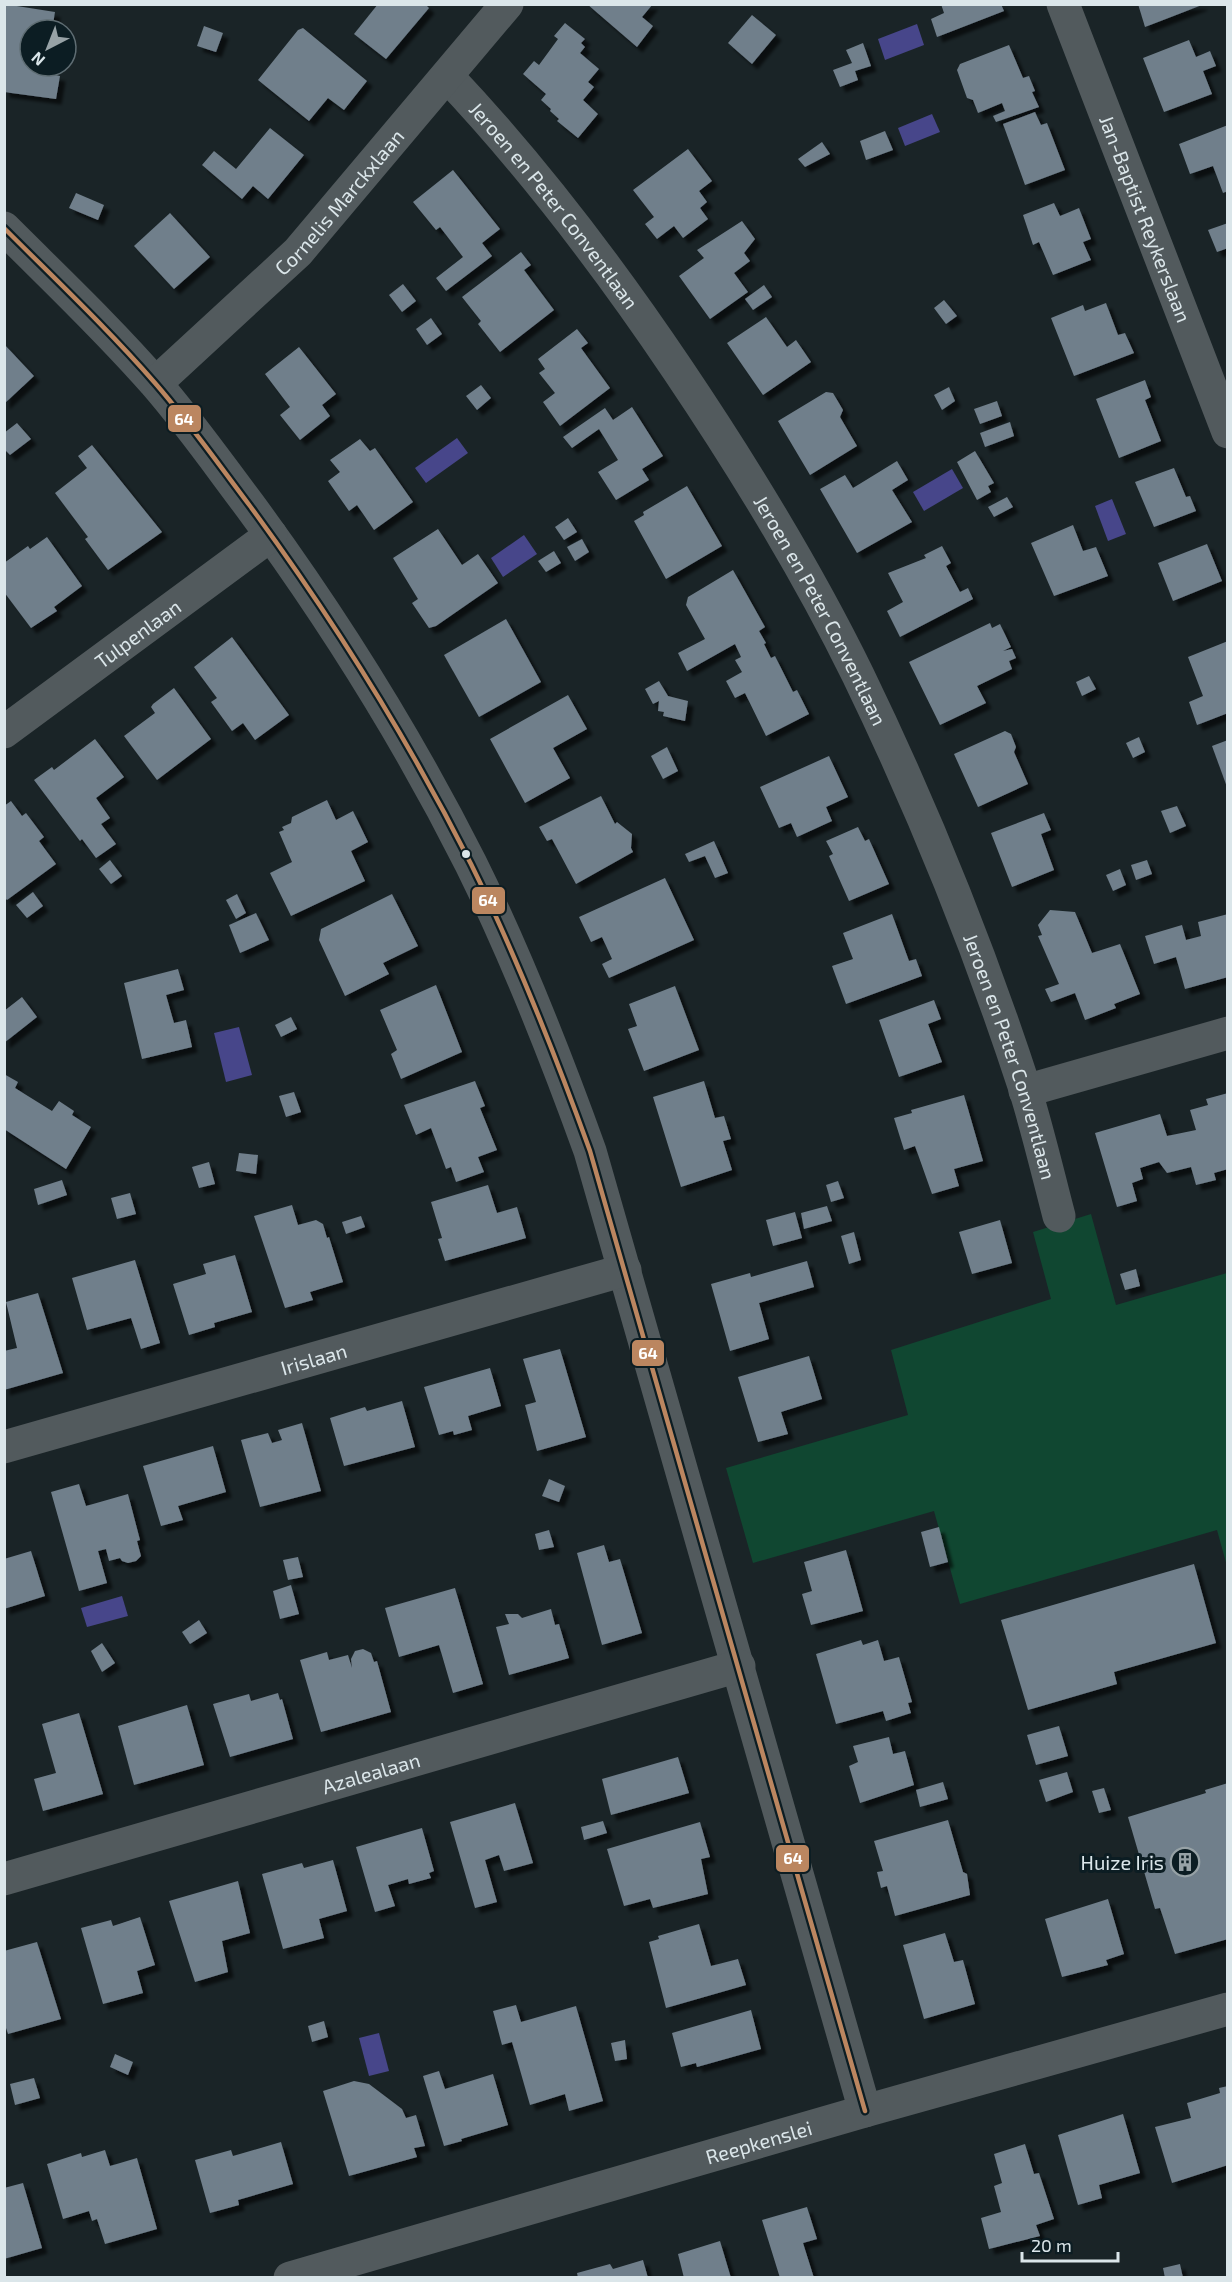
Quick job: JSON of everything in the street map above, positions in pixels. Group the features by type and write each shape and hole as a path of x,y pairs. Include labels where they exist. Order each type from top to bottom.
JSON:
{"street":[{"name":"Cornelis Marckxlaan","path":"156,383 298,252 507,4"},
{"name":"Jan-Baptist Reykerslaan","path":"1064,4 1227,432"},
{"name":"Jeroen en Peter Conventlaan","path":"447,76 496,128 558,203 642,317 724,439 790,548 857,673 904,773 969,929 1025,1091 1059,1216"},
{"path":"4,228 156,383 271,535 316,597 363,671 413,756 471,865 533,1001 590,1151 865,2111"},
{"name":"Tulpenlaan","path":"4,732 271,535"},
{"path":"1025,1091 1227,1033"},
{"name":"Irislaan","path":"4,1448 625,1270"},
{"name":"Azalealaan","path":"4,1879 739,1666"},
{"name":"Reepkenslei","path":"290,2277 1227,2009"}],"green space":[{"path":"1091,1214 1116,1305 1227,1273 1227,1566 1217,1530 960,1604 934,1511 753,1563 726,1468 908,1415 891,1350 1051,1299 1033,1232"}],"shaded area":[{"path":"917,24 924,45 885,60 878,39"},
{"path":"932,114 940,132 905,146 898,128"},
{"path":"457,438 468,453 426,483 415,468"},
{"path":"952,469 963,488 924,511 913,492"},
{"path":"1112,499 1126,534 1108,541 1095,506"},
{"path":"524,535 537,554 503,577 491,558"},
{"path":"239,1027 252,1075 226,1082 214,1033"},
{"path":"122,1596 128,1616 87,1627 81,1608"},
{"path":"379,2033 389,2071 369,2076 359,2038"}],"building":[{"path":"4,4 55,12 54,18 18,18 18,78 60,78 56,99 4,92"},
{"path":"378,4 425,4 429,8 386,59 354,34"},
{"path":"587,4 653,4 642,17 653,26 637,47"},
{"path":"941,4 1001,4 1004,11 937,37 931,19 944,13"},
{"path":"1138,4 1202,4 1202,5 1145,27"},
{"path":"752,15 776,35 752,64 728,43"},
{"path":"565,23 585,39 581,43 585,47 580,53 599,69 588,82 594,87 583,100 598,114 578,138 557,121 559,119 541,100 546,94 523,74 534,61 539,65 558,39 554,36"},
{"path":"204,26 223,33 216,52 197,46"},
{"path":"303,28 367,81 344,110 328,98 309,121 258,80 298,30"},
{"path":"1189,40 1196,57 1210,51 1216,66 1203,71 1212,94 1164,112 1143,58"},
{"path":"863,43 871,66 855,71 858,80 840,87 833,70 852,63 846,50"},
{"path":"1009,45 1023,78 1029,76 1035,91 1032,92 1039,107 996,122 993,116 1005,111 1002,103 978,113 973,100 967,98 957,70 960,64"},
{"path":"1035,112 1041,125 1047,123 1065,170 1025,185 1003,124"},
{"path":"1228,125 1228,191 1223,193 1213,166 1190,174 1179,144"},
{"path":"270,128 304,155 268,199 253,186 242,199 202,165 214,151 236,169"},
{"path":"885,131 893,150 866,160 860,141"},
{"path":"822,142 830,154 805,167 798,159"},
{"path":"688,149 712,181 699,191 707,202 700,208 708,219 683,238 674,226 657,239 645,224 654,217 633,190"},
{"path":"453,170 500,229 482,243 492,256 446,291 436,278 463,257 440,227 436,230 413,202"},
{"path":"76,193 104,205 98,220 69,208"},
{"path":"1054,203 1060,216 1079,208 1091,239 1083,242 1091,260 1053,275 1039,242 1033,245 1023,215"},
{"path":"170,213 210,257 174,289 134,246"},
{"path":"742,221 755,239 744,253 750,261 734,273 748,292 710,319 679,276 704,258 697,250"},
{"path":"1228,223 1228,248 1217,252 1208,230"},
{"path":"521,252 531,265 524,270 554,310 500,352 478,324 481,321 462,297"},
{"path":"403,284 416,301 402,312 389,295"},
{"path":"764,285 772,297 753,310 745,299"},
{"path":"944,300 957,316 946,324 934,308"},
{"path":"1106,303 1118,335 1125,333 1134,353 1074,376 1051,318 1083,305 1085,311"},
{"path":"766,317 787,347 796,340 811,362 763,395 727,343"},
{"path":"431,318 442,334 427,345 416,329"},
{"path":"577,329 588,343 581,348 610,388 560,426 543,402 555,393 539,373 545,369 538,359"},
{"path":"4,344 34,376 4,404"},
{"path":"299,347 336,394 322,405 330,416 300,440 280,415 290,407 265,374"},
{"path":"1145,380 1151,397 1145,400 1161,441 1119,458 1096,399"},
{"path":"481,385 491,398 477,410 466,396"},
{"path":"949,387 955,401 942,410 934,395"},
{"path":"826,392 833,393 843,410 840,417 857,446 810,475 778,421"},
{"path":"997,401 1002,416 980,424 974,409"},
{"path":"632,407 663,456 642,469 649,480 616,500 598,472 618,460 599,429 572,448 563,437 605,408 613,420"},
{"path":"1010,422 1014,436 985,447 980,433"},
{"path":"17,423 31,439 10,455 4,449 4,433"},
{"path":"360,439 370,451 375,448 413,502 374,530 357,505 349,511 328,481 340,472 330,460"},
{"path":"92,445 162,532 108,570 85,539 88,537 55,493 87,468 78,456"},
{"path":"975,451 994,483 988,486 991,492 977,500 957,462"},
{"path":"897,461 908,480 892,490 912,522 857,553 820,489 845,475 853,488"},
{"path":"1174,468 1186,497 1190,496 1196,511 1154,527 1135,482"},
{"path":"687,486 722,546 666,579 634,521 644,515 643,512"},
{"path":"1007,497 1013,507 994,517 988,507"},
{"path":"568,518 577,532 564,540 555,527"},
{"path":"1073,525 1083,551 1096,547 1108,576 1054,596 1031,543"},
{"path":"438,529 462,565 478,554 498,583 436,626 429,628 412,603 418,599 393,558"},
{"path":"47,537 82,586 54,607 57,611 31,628 4,592 4,563 28,546 30,549"},
{"path":"582,539 589,552 575,561 567,547"},
{"path":"1207,544 1222,581 1173,601 1158,563"},
{"path":"942,546 951,563 946,566 960,592 968,588 973,599 900,637 887,611 903,602 888,573 926,558 924,555"},
{"path":"554,551 561,563 546,572 538,561"},
{"path":"733,570 765,627 759,631 771,658 775,656 793,692 797,690 809,714 766,736 745,693 735,698 726,681 742,672 735,660 741,657 735,644 687,671 678,653 705,639 686,605 688,597"},
{"path":"506,619 541,682 479,717 444,655"},
{"path":"990,623 992,628 1000,624 1011,647 1003,651 1012,649 1016,658 1009,661 1012,669 977,686 986,703 940,725 909,662"},
{"path":"232,637 289,715 255,740 243,723 232,731 211,702 217,698 194,667"},
{"path":"1228,641 1228,713 1197,725 1189,702 1203,696 1188,657"},
{"path":"1089,676 1096,689 1082,696 1076,682"},
{"path":"659,681 668,696 688,701 685,721 663,716 664,712 658,711 659,701 653,704 645,689"},
{"path":"174,688 211,739 157,780 124,736 155,713 151,707 153,704"},
{"path":"568,695 587,729 553,748 570,778 525,803 490,739"},
{"path":"1005,731 1011,734 1016,747 1014,752 1028,784 978,807 954,754"},
{"path":"1139,737 1145,752 1133,758 1126,743"},
{"path":"95,739 124,777 96,798 110,818 101,824 116,844 96,858 82,839 80,841 34,780 52,767 54,770"},
{"path":"1228,740 1228,787 1227,787 1212,746"},
{"path":"667,747 678,771 663,779 651,756"},
{"path":"829,756 848,797 826,807 832,821 797,837 791,823 779,828 760,787"},
{"path":"601,796 615,824 617,822 632,834 633,852 576,884 552,839 547,841 539,827"},
{"path":"327,800 336,820 353,811 368,842 351,851 365,881 291,916 270,873 292,862 279,832 284,830 282,827 291,823 292,817"},
{"path":"11,801 22,816 26,813 44,837 39,841 56,864 7,900 4,897 4,806"},
{"path":"1177,806 1186,826 1170,833 1161,811"},
{"path":"1044,813 1051,830 1041,834 1054,870 1012,887 991,833"},
{"path":"858,827 865,841 869,839 889,884 849,901 829,856 833,854 826,841"},
{"path":"714,841 728,873 715,878 705,856 689,862 685,854"},
{"path":"110,860 122,876 111,884 99,869"},
{"path":"1147,860 1152,874 1136,880 1131,865"},
{"path":"1120,869 1126,885 1113,891 1106,875"},
{"path":"665,878 694,940 609,978 602,964 612,959 602,937 591,942 579,917"},
{"path":"33,892 43,906 27,918 16,905"},
{"path":"237,894 246,913 236,919 226,900"},
{"path":"392,894 418,946 383,963 389,974 345,996 319,940 321,929"},
{"path":"1050,910 1075,912 1092,953 1120,944 1140,994 1114,1004 1116,1008 1085,1020 1075,993 1051,1002 1045,989 1059,984 1038,936 1042,935 1038,925"},
{"path":"256,913 269,940 240,953 229,925"},
{"path":"892,914 909,961 916,959 922,976 846,1004 832,966 853,959 843,933"},
{"path":"1228,914 1228,977 1185,989 1176,957 1154,964 1145,936 1182,925 1186,940 1201,936 1198,922"},
{"path":"178,969 184,990 166,995 174,1023 186,1020 192,1047 142,1059 124,983"},
{"path":"436,985 462,1052 401,1079 391,1054 397,1050 380,1010"},
{"path":"675,986 699,1050 644,1071 628,1029 637,1026 629,1004"},
{"path":"22,997 37,1017 4,1043 4,1011"},
{"path":"934,1000 941,1019 928,1024 942,1062 899,1077 879,1020"},
{"path":"291,1017 297,1029 281,1037 275,1025"},
{"path":"4,1074 18,1082 15,1088 52,1111 59,1101 74,1111 72,1115 91,1127 66,1169 4,1129"},
{"path":"475,1081 485,1106 480,1108 497,1150 478,1157 484,1172 456,1182 451,1167 446,1169 431,1128 416,1135 404,1105"},
{"path":"704,1081 715,1118 724,1116 731,1139 723,1141 732,1170 681,1187 653,1097"},
{"path":"294,1092 301,1112 286,1117 279,1096"},
{"path":"1228,1093 1228,1169 1214,1173 1216,1180 1196,1185 1191,1167 1167,1173 1159,1162 1140,1168 1143,1179 1132,1183 1137,1201 1117,1207 1095,1133 1160,1114 1167,1136 1196,1130 1190,1110 1208,1105 1206,1099"},
{"path":"964,1095 983,1161 954,1169 959,1186 932,1194 915,1146 904,1150 894,1118 912,1113 911,1110"},
{"path":"239,1153 258,1155 256,1174 236,1171"},
{"path":"209,1162 215,1184 199,1188 192,1167"},
{"path":"62,1180 67,1195 38,1205 34,1189"},
{"path":"838,1181 844,1198 831,1202 826,1185"},
{"path":"488,1185 497,1213 517,1207 526,1238 445,1261 438,1239 442,1238 431,1202"},
{"path":"130,1193 136,1214 117,1219 111,1198"},
{"path":"292,1205 298,1225 316,1220 323,1224 343,1282 310,1292 313,1300 285,1308 254,1216"},
{"path":"827,1206 832,1221 804,1229 801,1213"},
{"path":"795,1212 802,1238 773,1246 766,1220"},
{"path":"361,1216 365,1227 346,1234 342,1222"},
{"path":"1000,1220 1012,1263 972,1274 959,1232"},
{"path":"854,1232 861,1260 849,1264 841,1236"},
{"path":"235,1255 252,1312 214,1323 215,1327 189,1335 173,1284 206,1274 203,1264"},
{"path":"135,1260 160,1343 141,1349 131,1318 87,1330 72,1278"},
{"path":"807,1261 814,1287 759,1303 769,1339 730,1351 711,1284 750,1273 751,1277"},
{"path":"1136,1269 1140,1286 1125,1290 1120,1274"},
{"path":"38,1293 63,1373 4,1390 4,1351 17,1348 6,1302"},
{"path":"560,1349 586,1437 537,1451 525,1405 536,1402 523,1359"},
{"path":"809,1356 822,1399 781,1412 788,1434 758,1442 738,1377"},
{"path":"490,1368 501,1406 468,1416 472,1430 454,1435 453,1431 439,1435 424,1387"},
{"path":"402,1401 415,1447 344,1466 330,1418 365,1407 367,1411"},
{"path":"302,1423 321,1491 260,1507 241,1440 268,1433 272,1443 282,1440 278,1430"},
{"path":"213,1446 226,1492 178,1506 183,1520 161,1526 143,1466"},
{"path":"549,1479 565,1486 559,1502 542,1496"},
{"path":"79,1484 86,1506 128,1494 140,1540 137,1541 141,1556 136,1561 128,1563 120,1558 109,1561 106,1549 98,1551 107,1583 79,1591 51,1492"},
{"path":"939,1527 948,1562 930,1567 921,1532"},
{"path":"549,1530 554,1547 539,1550 535,1534"},
{"path":"604,1545 609,1562 620,1559 642,1633 602,1645 577,1553"},
{"path":"846,1550 863,1611 811,1625 802,1594 812,1591 804,1562"},
{"path":"31,1551 45,1596 4,1609 4,1559"},
{"path":"298,1557 303,1577 288,1580 283,1560"},
{"path":"1194,1564 1216,1643 1114,1672 1117,1684 1028,1710 1001,1620"},
{"path":"291,1585 299,1614 280,1619 273,1591"},
{"path":"455,1588 483,1684 453,1693 439,1645 399,1657 385,1608"},
{"path":"551,1609 555,1625 559,1624 569,1658 509,1675 496,1627 509,1624 505,1614 518,1614 522,1618"},
{"path":"199,1620 207,1633 190,1644 182,1632"},
{"path":"861,1640 863,1645 878,1640 884,1661 899,1657 912,1702 908,1703 911,1713 886,1721 883,1711 836,1724 816,1654"},
{"path":"102,1643 115,1663 102,1672 91,1651"},
{"path":"363,1649 371,1653 374,1662 377,1661 391,1712 321,1732 300,1660 327,1652 329,1660 348,1655 352,1668 351,1659 355,1651"},
{"path":"278,1693 280,1700 282,1699 293,1739 230,1757 213,1704 249,1694 251,1701"},
{"path":"187,1705 204,1765 134,1785 118,1726"},
{"path":"79,1713 103,1794 43,1811 34,1779 56,1773 42,1724"},
{"path":"1059,1726 1068,1756 1036,1765 1027,1735"},
{"path":"889,1737 893,1754 905,1751 914,1785 860,1803 849,1766 858,1762 853,1746"},
{"path":"678,1757 689,1793 611,1815 602,1779"},
{"path":"1067,1772 1073,1792 1046,1802 1039,1780"},
{"path":"943,1782 948,1799 920,1807 916,1790"},
{"name":"Huize Iris","path":"1228,1783 1228,1939 1175,1954 1160,1908 1155,1909 1128,1817 1206,1793 1205,1790"},
{"path":"1104,1788 1111,1810 1099,1813 1092,1791"},
{"path":"515,1803 533,1863 504,1871 499,1855 485,1860 497,1902 475,1908 450,1822"},
{"path":"948,1820 963,1872 967,1874 970,1895 895,1916 887,1886 881,1888 877,1872 883,1871 874,1841"},
{"path":"603,1821 607,1833 584,1840 581,1827"},
{"path":"700,1822 710,1857 701,1859 708,1894 653,1908 650,1899 624,1906 607,1849"},
{"path":"422,1828 434,1871 429,1873 431,1878 409,1884 408,1879 388,1885 395,1906 375,1912 356,1847"},
{"path":"333,1860 347,1911 319,1919 324,1938 283,1949 262,1874 302,1863 304,1868"},
{"path":"238,1881 250,1933 222,1941 228,1972 195,1982 169,1901"},
{"path":"1108,1899 1124,1954 1106,1960 1108,1965 1062,1977 1045,1919"},
{"path":"140,1917 155,1965 137,1971 143,1993 103,2004 81,1928 111,1920 113,1926"},
{"path":"699,1924 711,1966 738,1959 746,1985 666,2008 649,1942 659,1939 658,1936"},
{"path":"945,1933 954,1962 963,1960 975,2004 924,2019 903,1945"},
{"path":"37,1942 61,2019 8,2034 4,2022 4,1951"},
{"path":"516,2005 521,2022 576,2006 603,2101 569,2111 565,2094 530,2105 512,2042 502,2045 493,2011"},
{"path":"751,2010 761,2049 697,2067 696,2063 681,2067 672,2033"},
{"path":"324,2021 328,2037 312,2042 308,2026"},
{"path":"625,2040 627,2059 615,2061 611,2043"},
{"path":"115,2054 133,2062 128,2075 110,2067"},
{"path":"439,2071 445,2089 493,2074 508,2125 444,2146 423,2076"},
{"path":"34,2078 40,2098 15,2105 10,2084"},
{"path":"354,2081 369,2084 402,2109 406,2118 416,2115 425,2146 414,2148 417,2157 349,2176 323,2091"},
{"path":"1228,2086 1228,2165 1172,2183 1155,2127 1191,2118 1187,2103 1220,2093 1219,2088"},
{"path":"1123,2114 1140,2173 1099,2185 1102,2198 1078,2205 1058,2135"},
{"path":"281,2142 293,2184 238,2200 239,2205 210,2213 195,2160 231,2150 233,2156"},
{"path":"1025,2144 1034,2174 1039,2173 1054,2219 1036,2225 1040,2236 989,2249 981,2218 1001,2212 994,2186 1002,2183 994,2154"},
{"path":"105,2150 110,2166 137,2158 157,2229 105,2244 97,2219 92,2221 89,2211 63,2219 47,2164 81,2153 82,2157"},
{"path":"23,2183 42,2248 4,2259 4,2188"},
{"path":"807,2207 817,2239 803,2243 814,2278 780,2278 762,2220"},
{"path":"720,2241 731,2278 684,2278 678,2254"},
{"path":"643,2260 648,2278 578,2278 577,2273 610,2264 613,2269"},
{"path":"1180,2264 1183,2278 1165,2278 1163,2268"}],"transit line":[{"name":"64","path":"4,228 155,383 204,444 281,549 368,680 422,771 471,864 504,934 549,1042 590,1151 865,2111"}],"place":[{"name":"Huize Iris","path":"1185,1862"}]}
